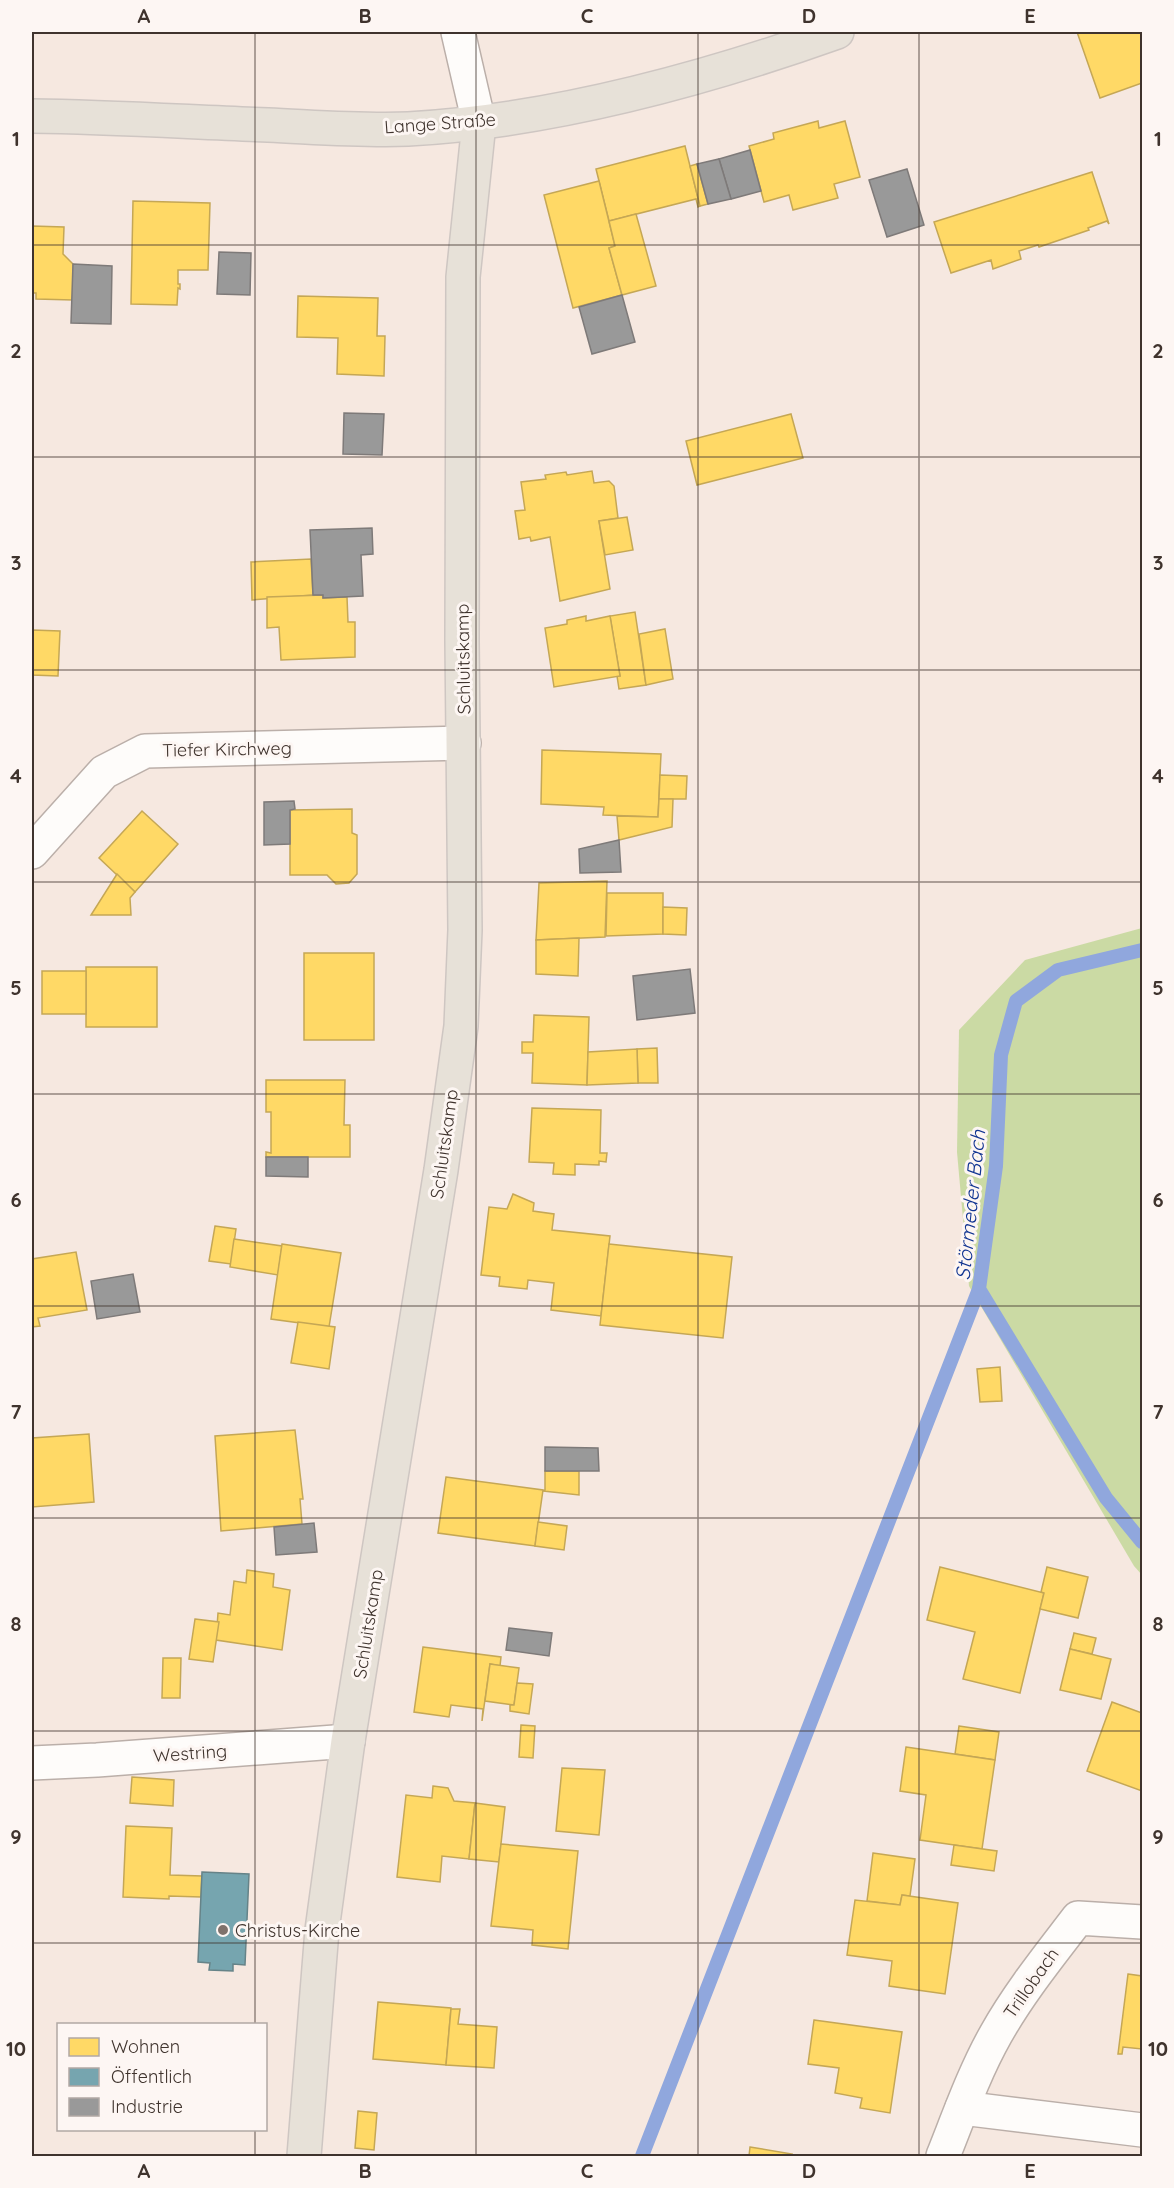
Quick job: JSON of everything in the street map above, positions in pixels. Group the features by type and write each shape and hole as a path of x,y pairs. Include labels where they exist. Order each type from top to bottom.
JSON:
{"main road":[{"name":"Lange Straße","path":"32,116 406,129 479,123 660,87 837,32"},
{"name":"Schluitskamp","path":"304,2157 322,1930 348,1741 441,1170 460,1026 465,930 463,277 479,123"}],"street":[{"path":"458,32 479,123"},
{"name":"Tiefer Kirchweg","path":"32,852 104,772 145,751 464,743"},
{"name":"Westring","path":"32,1763 348,1741"},
{"name":"Trillobach","path":"943,2157 962,2108 995,2036 1020,1995 1078,1918 1143,1922"},
{"path":"962,2108 1143,2130"}],"green space":[{"path":"1142,928 1142,1575 1134,1566 969,1286 957,1152 959,1030 1025,960"}],"building: Wohnen":[{"path":"1077,32 1142,32 1142,83 1100,98"},
{"path":"818,121 819,128 845,121 860,177 834,184 838,198 793,210 789,195 764,202 749,146 774,139 773,133"},
{"path":"685,146 700,206 698,207 696,199 609,221 596,169"},
{"path":"697,164 708,204 700,206 690,166"},
{"path":"1092,172 1109,224 1107,221 1088,228 1089,230 1039,247 1038,245 1019,251 1021,259 993,269 991,260 951,273 934,222"},
{"path":"599,181 615,246 609,248 622,295 573,308 544,195"},
{"path":"133,201 210,203 208,270 178,270 180,289 178,288 177,305 131,304"},
{"path":"636,214 656,286 622,295 609,248 615,246 609,221"},
{"path":"32,226 64,227 63,254 73,264 73,300 36,299 36,293 32,293"},
{"path":"298,296 378,298 377,336 385,336 384,376 337,374 338,338 297,337"},
{"path":"791,414 803,458 697,485 686,441"},
{"path":"592,471 594,483 609,481 614,486 618,518 599,521 610,589 560,601 550,537 531,541 530,537 519,539 515,511 525,510 521,482 546,479 545,475 566,472 567,475"},
{"path":"627,517 633,550 605,555 599,521"},
{"path":"311,559 313,595 252,600 251,562"},
{"path":"323,595 323,598 347,597 348,622 355,622 355,657 281,660 279,627 267,628 267,597"},
{"path":"635,612 646,685 619,689 617,676 620,676 610,616"},
{"path":"586,616 586,621 610,616 620,676 554,687 545,628 567,624 567,620"},
{"path":"665,629 673,679 646,685 639,634"},
{"path":"32,630 60,631 58,676 32,675"},
{"path":"542,750 661,754 658,817 603,815 604,807 541,804"},
{"path":"660,775 687,776 686,799 659,799"},
{"path":"659,799 673,799 672,827 619,840 617,816 658,817"},
{"path":"352,809 352,833 357,835 357,874 349,883 336,884 327,875 290,875 290,810"},
{"path":"142,811 178,844 135,892 99,858"},
{"path":"117,874 135,892 130,898 131,915 91,915"},
{"path":"607,881 605,937 536,940 539,883"},
{"path":"607,893 663,893 663,934 606,936"},
{"path":"663,907 687,908 686,935 663,934"},
{"path":"579,938 578,976 536,974 536,940"},
{"path":"304,953 374,953 374,1040 304,1040"},
{"path":"86,967 157,967 157,1027 86,1027"},
{"path":"42,971 86,971 86,1014 42,1014"},
{"path":"534,1015 589,1017 587,1085 532,1083 533,1053 522,1053 522,1042 533,1042"},
{"path":"657,1048 658,1083 638,1083 637,1049"},
{"path":"637,1049 638,1083 587,1085 588,1052"},
{"path":"266,1080 345,1080 344,1125 350,1125 350,1157 266,1157 266,1152 271,1153 271,1112 266,1112"},
{"path":"532,1108 601,1110 600,1153 607,1153 606,1162 599,1161 599,1165 575,1164 575,1175 553,1174 554,1163 529,1162"},
{"path":"513,1194 534,1203 533,1211 554,1214 552,1230 610,1236 601,1316 551,1310 554,1283 528,1280 527,1289 499,1286 500,1277 481,1275 489,1207 507,1209"},
{"path":"215,1226 236,1229 231,1264 209,1261"},
{"path":"234,1239 282,1246 278,1275 230,1267"},
{"path":"282,1244 341,1253 329,1327 271,1319"},
{"path":"609,1244 732,1257 723,1338 600,1325"},
{"path":"76,1252 87,1310 38,1318 40,1326 32,1327 32,1259"},
{"path":"298,1322 335,1327 329,1369 291,1363"},
{"path":"1000,1367 1002,1401 980,1402 977,1369"},
{"path":"295,1430 303,1499 300,1499 302,1524 221,1531 215,1436"},
{"path":"89,1434 94,1502 32,1507 32,1438"},
{"path":"545,1471 579,1471 579,1495 543,1491 545,1490"},
{"path":"446,1477 543,1490 535,1546 438,1533"},
{"path":"538,1522 567,1526 564,1550 535,1546"},
{"path":"940,1567 1044,1593 1020,1693 963,1679 975,1632 927,1620"},
{"path":"1047,1567 1088,1577 1078,1618 1040,1609 1044,1593 1041,1592"},
{"path":"247,1570 274,1574 273,1587 290,1590 282,1650 216,1640 218,1613 230,1615 234,1581 246,1583"},
{"path":"195,1619 219,1622 213,1662 189,1659"},
{"path":"1074,1633 1096,1638 1092,1654 1070,1649"},
{"path":"423,1647 501,1657 500,1666 490,1664 482,1721 483,1709 451,1705 449,1717 414,1712"},
{"path":"1070,1649 1111,1659 1101,1699 1060,1690"},
{"path":"163,1658 181,1658 180,1698 162,1698"},
{"path":"490,1664 519,1668 514,1705 485,1701"},
{"path":"517,1683 533,1684 529,1714 510,1711 510,1705 514,1705"},
{"path":"1112,1702 1142,1713 1142,1791 1087,1771"},
{"path":"521,1725 535,1726 533,1758 519,1757"},
{"path":"959,1726 999,1732 995,1760 955,1754"},
{"path":"906,1747 995,1760 982,1849 920,1840 926,1795 900,1791"},
{"path":"562,1768 605,1770 599,1835 556,1831"},
{"path":"132,1777 174,1780 173,1806 130,1803"},
{"path":"433,1786 448,1788 454,1801 475,1803 469,1859 442,1856 440,1882 397,1877 406,1795 432,1798"},
{"path":"475,1803 505,1807 499,1862 469,1859"},
{"path":"126,1826 172,1828 170,1875 202,1876 201,1897 169,1896 169,1899 123,1897"},
{"path":"501,1844 578,1851 568,1949 532,1945 533,1930 491,1926"},
{"path":"954,1845 997,1851 994,1871 951,1865"},
{"path":"873,1853 915,1859 910,1896 902,1895 900,1905 867,1901"},
{"path":"902,1895 958,1903 945,1994 889,1986 892,1961 847,1955 855,1900 900,1905"},
{"path":"1128,1974 1142,1976 1142,2049 1123,2047 1122,2054 1118,2054"},
{"path":"378,2002 451,2008 446,2065 373,2059"},
{"path":"451,2009 460,2009 458,2024 497,2027 494,2068 446,2065"},
{"path":"814,2020 902,2032 890,2113 860,2108 862,2098 835,2093 839,2068 808,2064"},
{"path":"358,2111 377,2113 374,2150 355,2148"},
{"path":"750,2147 792,2154 791,2156 749,2156"}],"building: Öffentlich":[{"name":"Christus-Kirche","path":"202,1872 249,1874 245,1965 233,1964 233,1971 209,1970 210,1963 198,1962"}],"building: Industrie":[{"path":"750,150 761,191 731,199 719,159"},
{"path":"719,159 731,199 708,204 697,164"},
{"path":"907,169 924,225 887,237 869,180"},
{"path":"219,252 251,253 250,295 217,294"},
{"path":"73,264 112,266 111,324 71,323"},
{"path":"622,295 635,342 592,354 579,307"},
{"path":"344,413 384,414 382,455 343,454"},
{"path":"372,528 373,554 361,555 363,596 323,598 323,595 313,595 310,530"},
{"path":"294,801 295,809 290,810 290,844 264,845 264,802"},
{"path":"619,840 621,872 580,873 579,849"},
{"path":"690,969 695,1013 637,1020 633,976"},
{"path":"266,1157 308,1157 308,1177 266,1176"},
{"path":"133,1274 140,1312 97,1319 91,1281"},
{"path":"545,1447 598,1448 599,1471 545,1471"},
{"path":"314,1523 317,1552 276,1555 274,1527"},
{"path":"509,1628 552,1633 549,1656 506,1650"}],"waterway":[{"name":"Störmeder Bach","path":"1142,950 1058,970 1016,1001 1001,1055 996,1166 979,1289 1106,1498 1142,1542"},
{"path":"642,2156 979,1289"}],"place":[{"name":"Christus-Kirche","path":"223,1930"}]}
